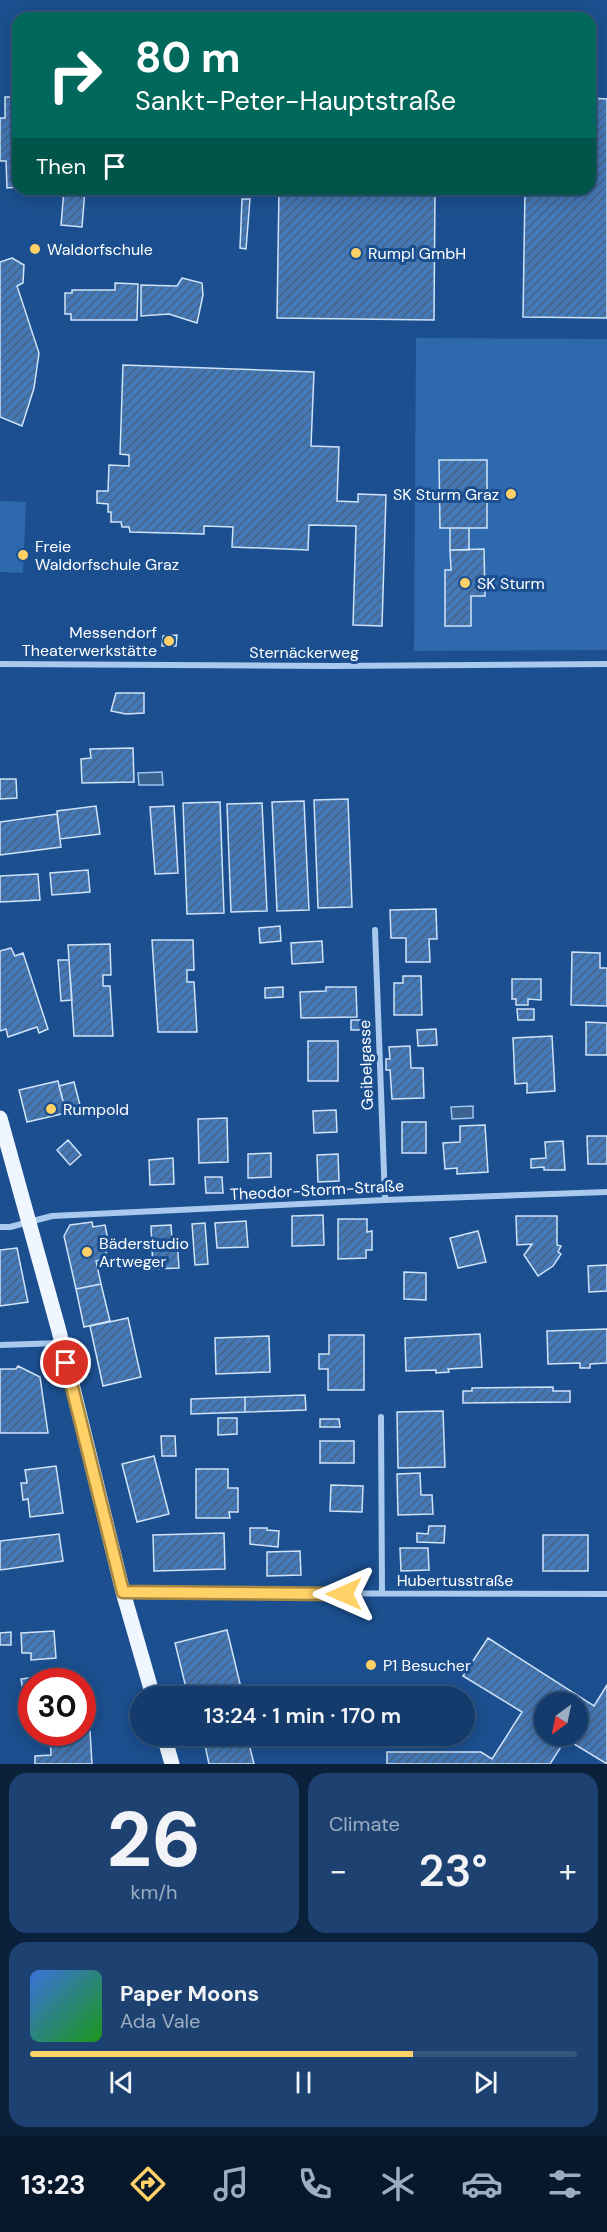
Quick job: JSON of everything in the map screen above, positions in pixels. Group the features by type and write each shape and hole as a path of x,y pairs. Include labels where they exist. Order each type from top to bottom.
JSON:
{"main road":[{"path":"0,1118 61,1343 123,1592 150,1686"},
{"path":"167,1746 172,1764"}],"street":[{"name":"Sternäckerweg","path":"0,664 343,666 607,664"},
{"name":"Geibelgasse","path":"375,930 385,1200"},
{"name":"Theodor-Storm-Straße","path":"0,1227 52,1216 607,1192"},
{"path":"0,1345 61,1343"},
{"path":"381,1417 382,1593"},
{"name":"Hubertusstraße","path":"123,1592 607,1594"}],"shaded area":[{"name":"SK Sturm Graz","path":"416,338 607,339 607,650 414,651"},
{"path":"0,501 26,502 23,573 0,572"},
{"path":"162,772 163,785 139,785 138,773"},
{"path":"473,1106 473,1118 452,1119 451,1107"}],"building":[{"path":"5,97 12,97 12,188 7,188 6,161 0,161 0,118 5,118"},
{"path":"596,98 607,99 607,318 523,317 525,195 596,195"},
{"path":"64,195 85,195 82,227 61,225"},
{"name":"Rumpl GmbH","path":"279,195 435,195 434,320 277,318"},
{"path":"242,199 250,199 246,249 240,248"},
{"path":"12,258 24,265 23,283 17,286 39,353 34,388 22,426 0,417 0,262"},
{"path":"182,278 202,283 203,295 197,323 169,314 141,316 141,285 177,286"},
{"path":"115,283 138,284 137,320 71,320 71,314 65,314 65,293 72,293 72,290 115,290"},
{"path":"123,365 314,372 311,446 339,447 337,501 358,502 358,494 386,495 382,626 353,625 356,526 309,525 308,550 232,547 233,527 204,526 204,534 130,532 129,527 122,527 121,522 111,522 108,504 97,503 97,491 108,491 109,465 129,466 129,455 120,454"},
{"path":"439,460 487,460 487,528 440,528"},
{"path":"450,528 469,528 469,550 450,550"},
{"name":"SK Sturm","path":"484,549 485,596 471,596 471,626 445,626 445,570 451,570 450,550"},
{"name":"Messendorf Theaterwerkstätte","path":"177,635 176,646 162,646 163,636"},
{"path":"116,693 144,693 144,713 126,714 111,711"},
{"path":"133,748 134,782 82,783 81,759 91,758 90,749"},
{"path":"0,779 16,779 17,798 0,799"},
{"path":"348,799 352,907 318,908 314,800"},
{"path":"304,801 309,910 277,911 272,802"},
{"path":"220,802 224,913 187,914 183,803"},
{"path":"262,803 267,911 231,912 227,804"},
{"path":"96,806 100,834 60,839 57,811"},
{"path":"174,806 178,873 155,874 150,807"},
{"path":"57,814 61,847 0,855 0,822"},
{"path":"88,870 90,892 52,895 50,873"},
{"path":"38,874 40,900 0,902 0,876"},
{"path":"436,909 437,939 429,939 430,962 406,962 406,938 391,938 390,910"},
{"path":"280,926 281,941 260,943 259,928"},
{"path":"152,940 193,940 194,970 187,970 187,982 194,982 197,1032 158,1032"},
{"path":"322,941 323,962 292,964 291,943"},
{"path":"110,944 111,975 103,975 103,986 110,986 113,1036 74,1036 68,945"},
{"path":"11,948 15,956 23,953 48,1029 39,1033 37,1027 8,1037 6,1029 0,1031 0,951"},
{"path":"572,952 600,953 600,968 607,968 607,1006 571,1005"},
{"path":"58,960 69,960 72,1000 61,1001"},
{"path":"403,976 421,976 422,1015 394,1015 394,983 403,983"},
{"path":"512,979 541,979 541,1000 528,999 528,1005 516,1005 516,999 512,999"},
{"path":"283,987 283,997 265,998 265,988"},
{"path":"326,987 356,987 357,1017 301,1018 300,992 326,991"},
{"path":"517,1009 534,1009 534,1020 518,1020"},
{"path":"351,1020 369,1020 369,1030 351,1030"},
{"path":"586,1022 607,1023 607,1055 586,1055"},
{"path":"436,1029 437,1045 418,1046 417,1030"},
{"path":"552,1036 555,1091 527,1093 527,1083 515,1084 513,1038"},
{"path":"308,1041 338,1041 338,1081 308,1081"},
{"path":"410,1046 411,1068 423,1068 424,1098 392,1099 390,1070 386,1070 386,1059 390,1059 389,1047"},
{"path":"58,1081 66,1113 27,1122 19,1090"},
{"path":"74,1082 81,1109 66,1113 59,1086"},
{"path":"336,1110 337,1132 314,1133 313,1111"},
{"path":"227,1118 228,1162 199,1163 198,1119"},
{"path":"402,1122 426,1122 426,1153 402,1153"},
{"path":"485,1125 488,1172 457,1174 457,1168 445,1169 443,1143 460,1142 460,1126"},
{"path":"587,1136 607,1136 607,1164 588,1164"},
{"path":"68,1140 81,1155 70,1165 57,1150"},
{"path":"563,1141 565,1170 531,1168 531,1159 546,1158 545,1142"},
{"path":"271,1153 271,1177 248,1178 248,1154"},
{"path":"338,1154 339,1181 318,1182 317,1155"},
{"path":"173,1158 174,1184 150,1185 149,1160"},
{"path":"205,1177 222,1177 223,1193 206,1193"},
{"path":"323,1215 324,1245 292,1246 292,1216"},
{"path":"516,1216 557,1216 557,1245 561,1246 558,1252 561,1254 553,1266 538,1276 524,1255 532,1244 517,1245"},
{"path":"338,1219 367,1219 367,1232 372,1231 372,1250 366,1250 366,1258 338,1259"},
{"path":"246,1221 248,1247 217,1248 215,1223"},
{"name":"Bäderstudio Artweger","path":"92,1222 93,1227 105,1225 109,1245 105,1246 107,1258 96,1261 101,1284 76,1289 64,1236 70,1225"},
{"path":"205,1223 208,1264 195,1265 192,1224"},
{"path":"171,1225 172,1240 177,1240 179,1268 153,1269 151,1226"},
{"path":"478,1231 486,1262 458,1268 450,1238"},
{"path":"17,1248 28,1302 0,1306 0,1250"},
{"path":"607,1265 607,1291 589,1292 588,1266"},
{"path":"404,1272 426,1273 426,1300 404,1299"},
{"path":"101,1284 110,1321 84,1327 76,1289"},
{"path":"128,1318 141,1377 103,1386 90,1326"},
{"path":"607,1329 607,1363 590,1364 590,1368 580,1368 580,1363 548,1364 547,1331"},
{"path":"480,1334 482,1367 448,1369 449,1372 436,1373 436,1370 406,1371 405,1338"},
{"path":"329,1335 364,1335 364,1390 328,1390 328,1369 319,1369 319,1354 329,1354"},
{"path":"269,1336 270,1372 216,1374 215,1338"},
{"path":"18,1366 40,1377 48,1433 0,1433 0,1369 16,1369"},
{"path":"553,1387 553,1391 570,1391 570,1402 463,1403 463,1391 472,1391 472,1388"},
{"path":"305,1395 306,1410 245,1412 245,1397"},
{"path":"245,1397 245,1412 191,1414 191,1399"},
{"path":"443,1411 445,1467 398,1468 397,1412"},
{"path":"218,1418 237,1418 237,1434 218,1435"},
{"path":"320,1419 339,1419 340,1427 320,1427"},
{"path":"161,1436 175,1436 176,1456 162,1456"},
{"path":"320,1441 354,1441 354,1463 320,1463"},
{"path":"154,1456 169,1514 137,1522 122,1464"},
{"path":"56,1466 63,1513 30,1517 28,1499 23,1500 21,1483 27,1483 25,1470"},
{"path":"196,1469 228,1469 228,1488 238,1488 238,1512 229,1512 230,1518 196,1518"},
{"path":"420,1473 421,1495 432,1495 433,1514 398,1515 397,1474"},
{"path":"331,1485 363,1486 362,1512 330,1511"},
{"path":"429,1526 445,1526 444,1543 417,1542 417,1533 428,1534"},
{"path":"250,1528 279,1531 278,1547 250,1544"},
{"path":"224,1533 225,1569 154,1571 153,1535"},
{"path":"59,1534 63,1561 0,1570 0,1541"},
{"path":"543,1535 588,1535 588,1571 543,1571"},
{"path":"400,1548 428,1548 429,1570 401,1571"},
{"path":"300,1551 301,1575 267,1576 267,1552"},
{"path":"227,1630 241,1686 186,1686 175,1643"},
{"path":"54,1631 56,1658 31,1660 31,1653 22,1653 21,1633"},
{"path":"11,1632 11,1645 0,1645 0,1633"},
{"path":"488,1638 572,1692 534,1692 534,1746 562,1746 550,1764 387,1764 387,1752 481,1752 492,1759 522,1712 463,1676"},
{"path":"607,1685 607,1764 577,1746 588,1746 588,1702 594,1706"},
{"path":"51,1746 91,1746 92,1764 35,1764 35,1756 51,1755"},
{"path":"205,1746 250,1746 254,1764 209,1764"}],"place":[{"name":"Waldorfschule","path":"35,249"},
{"name":"Rumpl GmbH","path":"356,253"},
{"name":"SK Sturm Graz","path":"511,494"},
{"name":"Freie Waldorfschule Graz","path":"23,555"},
{"name":"SK Sturm","path":"465,583"},
{"name":"Messendorf Theaterwerkstätte","path":"169,641"},
{"name":"Rumpold","path":"51,1109"},
{"name":"Bäderstudio Artweger","path":"87,1252"},
{"name":"P1 Besucher","path":"371,1665"}],"route":[{"path":"66,1363 123,1592 344,1594"}]}
